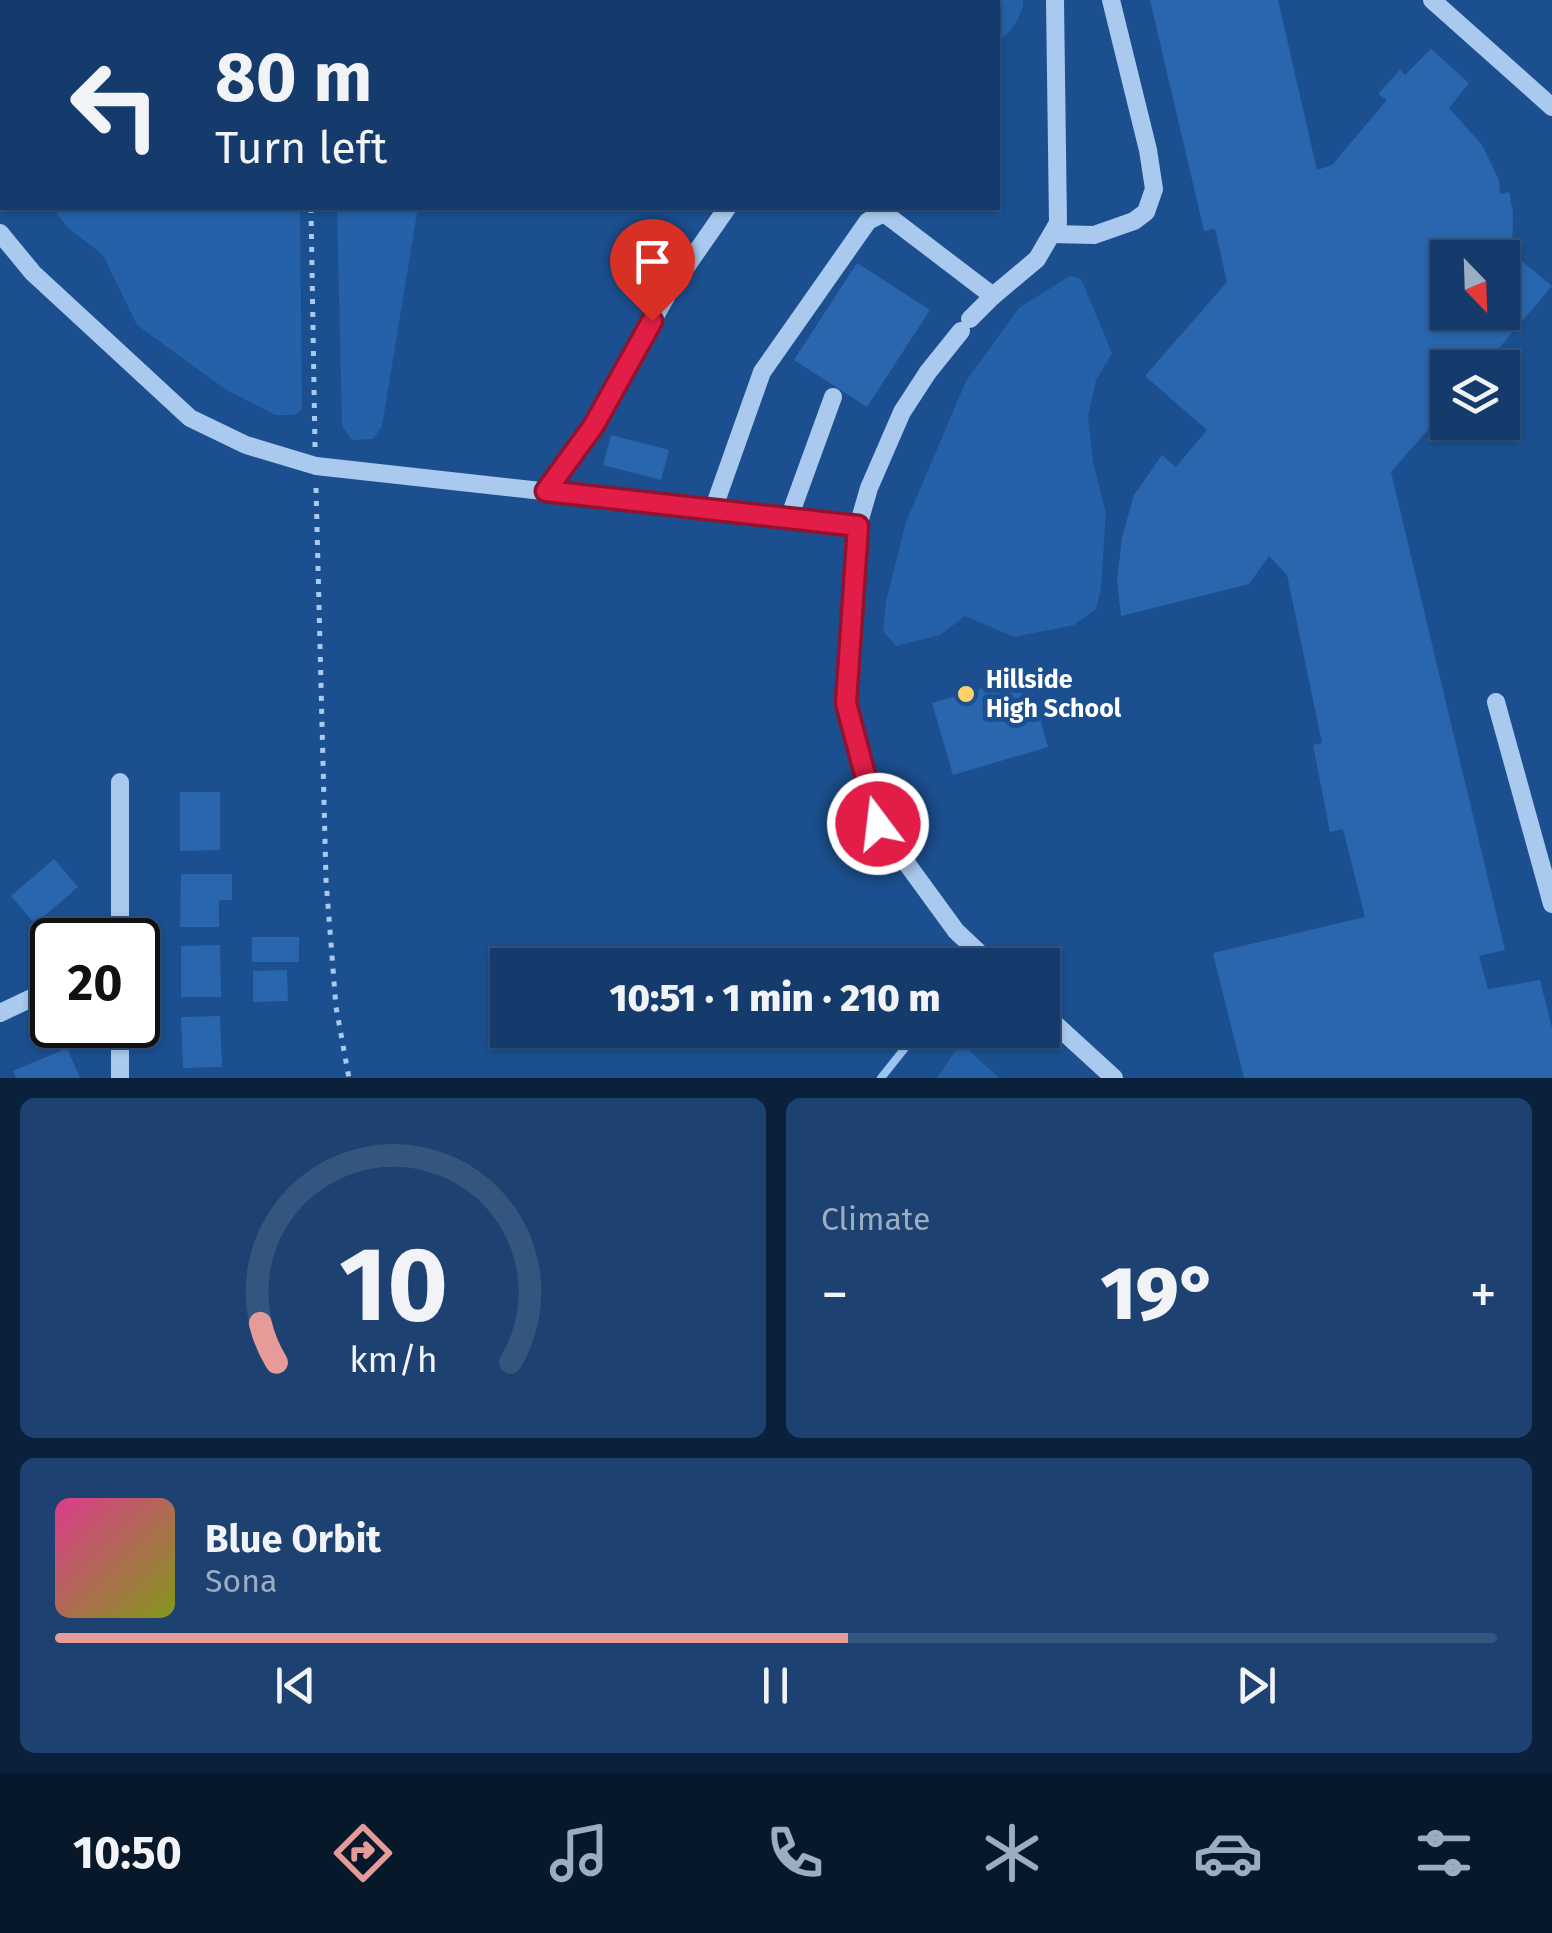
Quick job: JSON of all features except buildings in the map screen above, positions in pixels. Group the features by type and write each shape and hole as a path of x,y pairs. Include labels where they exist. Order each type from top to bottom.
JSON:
{"street":[{"path":"973,948 956,932 878,824 846,703 858,526 869,488 902,412 928,372 993,296 1037,258 1058,224 1055,0"},
{"path":"1052,234 1094,235 1134,221 1146,212 1154,189 1111,0"},
{"path":"1432,0 1552,107"},
{"path":"546,491 594,425 668,293 726,210"},
{"path":"713,510 762,372 868,221 884,212 993,296"},
{"path":"0,233 33,273 190,418 246,445 316,466 858,526"},
{"path":"789,518 833,397"},
{"path":"1496,702 1552,904"},
{"path":"120,782 120,918"},
{"path":"0,1012 30,999"},
{"path":"1060,1028 1114,1078"},
{"path":"120,1048 120,1078"}],"path":[{"path":"311,210 326,880 336,1008 349,1078"}],"shaded area":[{"path":"1000,0 1023,0 1021,12 1000,39"},
{"path":"58,210 300,210 302,410 294,415 275,415 225,389 137,325 103,255 67,227"},
{"path":"337,210 419,210 382,426 373,439 352,440 342,426"},
{"path":"1070,276 1081,279 1112,353 1096,380 1088,416 1093,462 1106,513 1096,609 1074,625 1014,637 965,616 940,635 896,646 883,631 886,601 906,522 966,381 1019,308"},
{"path":"958,1048 966,1048 999,1078 937,1078"}],"waterway":[{"path":"881,1078 905,1048"}],"place":[{"name":"Hillside High School","path":"966,694"}],"route":[{"path":"652,321 594,425 546,491 858,526 846,703 878,824"}]}
